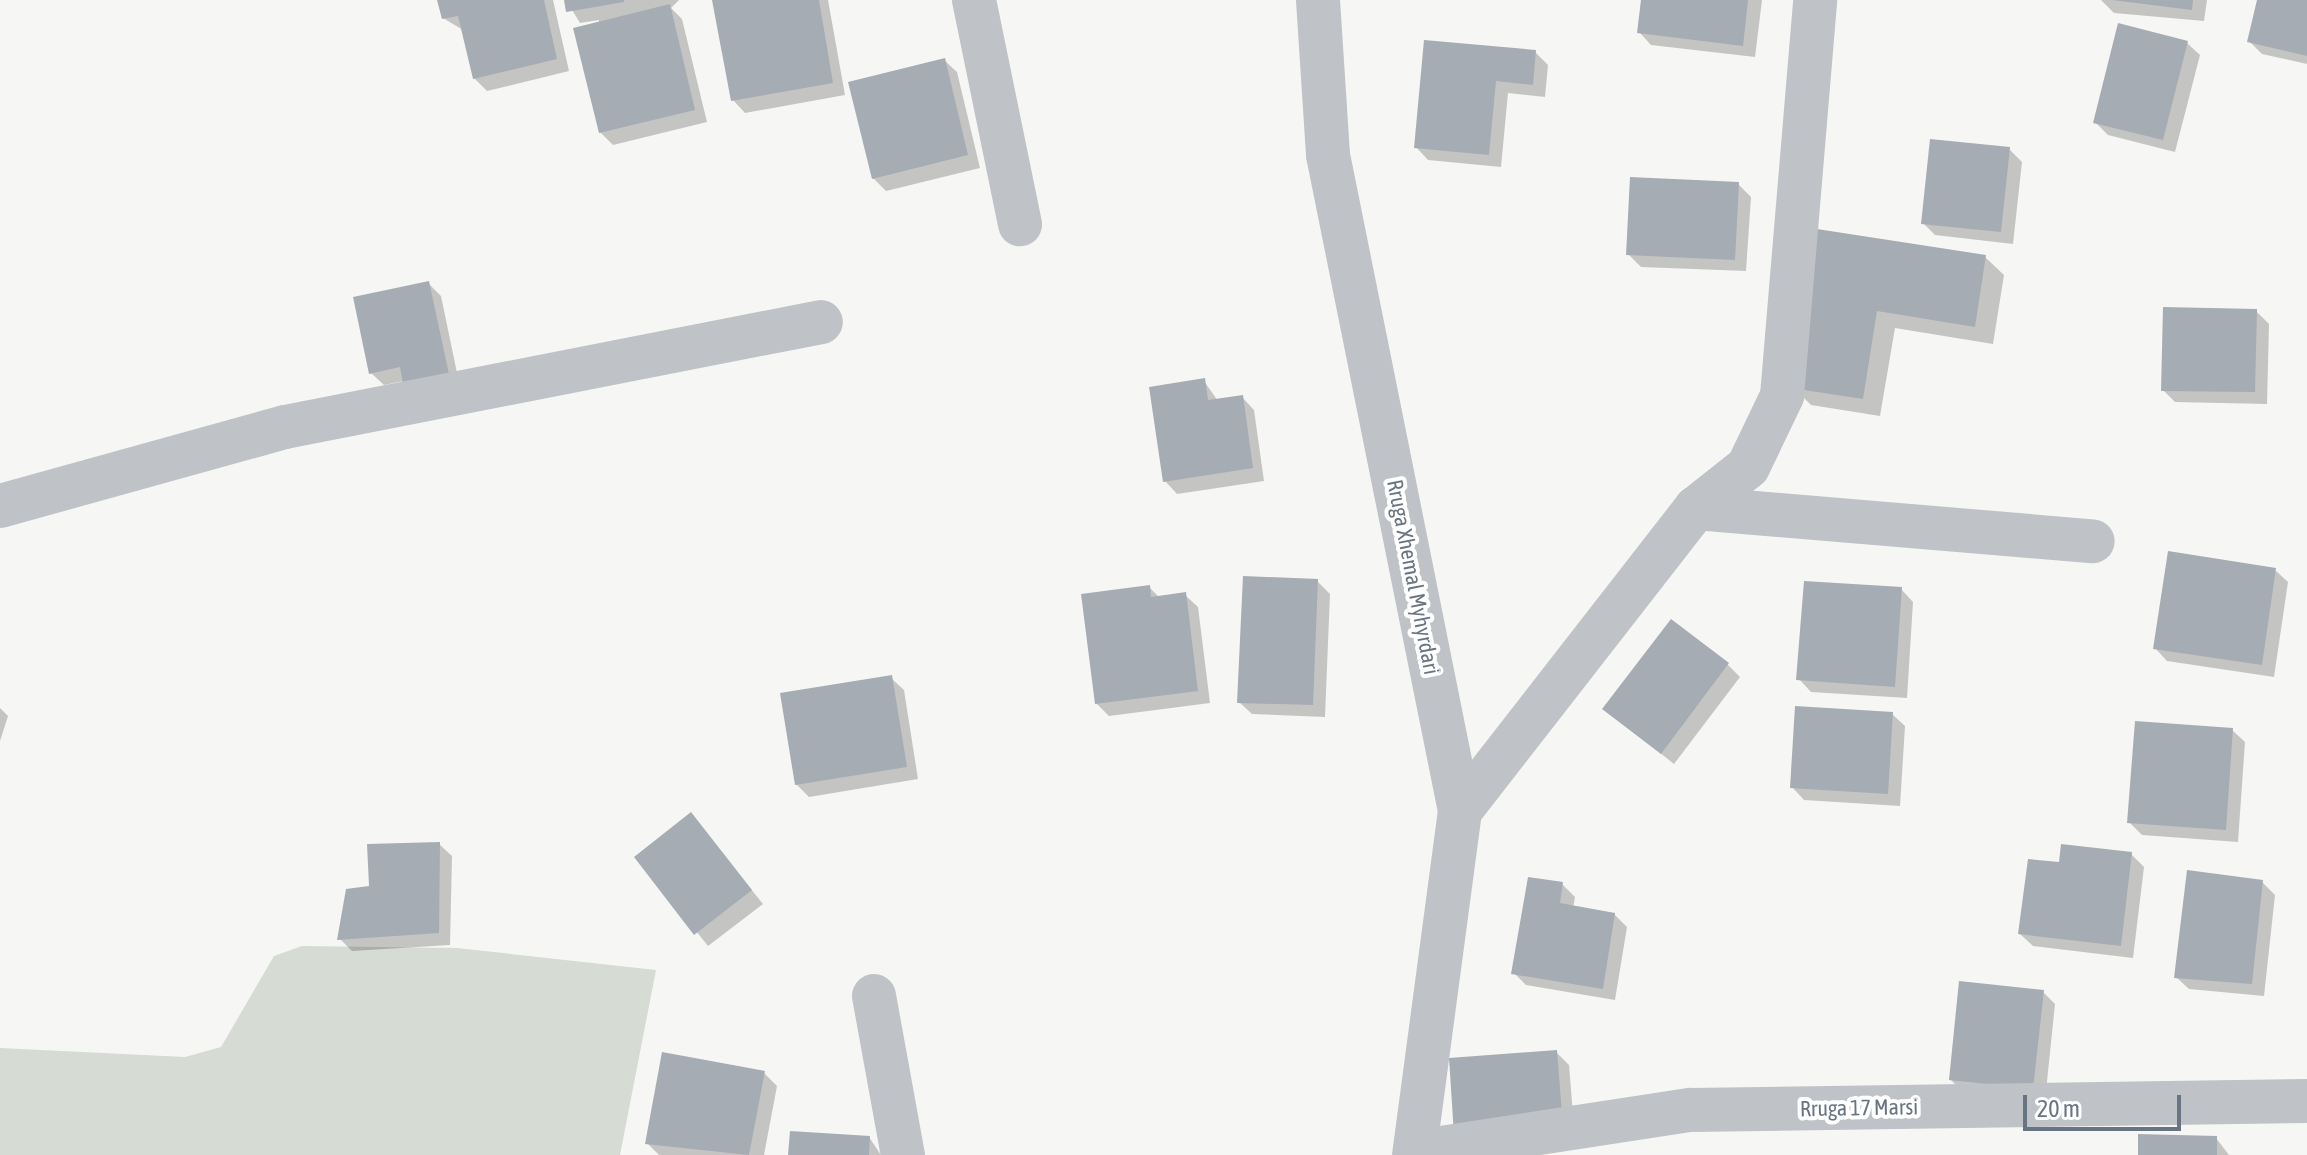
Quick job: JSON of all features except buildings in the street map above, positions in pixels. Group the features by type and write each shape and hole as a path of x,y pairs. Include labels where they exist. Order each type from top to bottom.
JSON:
{"street":[{"path":"974,0 1020,224"},
{"name":"Rruga Xhemal Myhyrdari","path":"1318,0 1328,155 1460,811 1414,1153"},
{"path":"1460,811 1696,508 1748,467 1782,396 1815,0"},
{"path":"0,506 285,427 821,322"},
{"path":"1696,508 2093,541"},
{"path":"874,996 903,1155"},
{"name":"Rruga 17 Marsi","path":"1414,1153 1691,1110 2307,1101"}],"shaded area":[{"path":"302,946 457,948 656,970 620,1155 0,1155 0,1048 185,1057 221,1047 274,956"}]}
